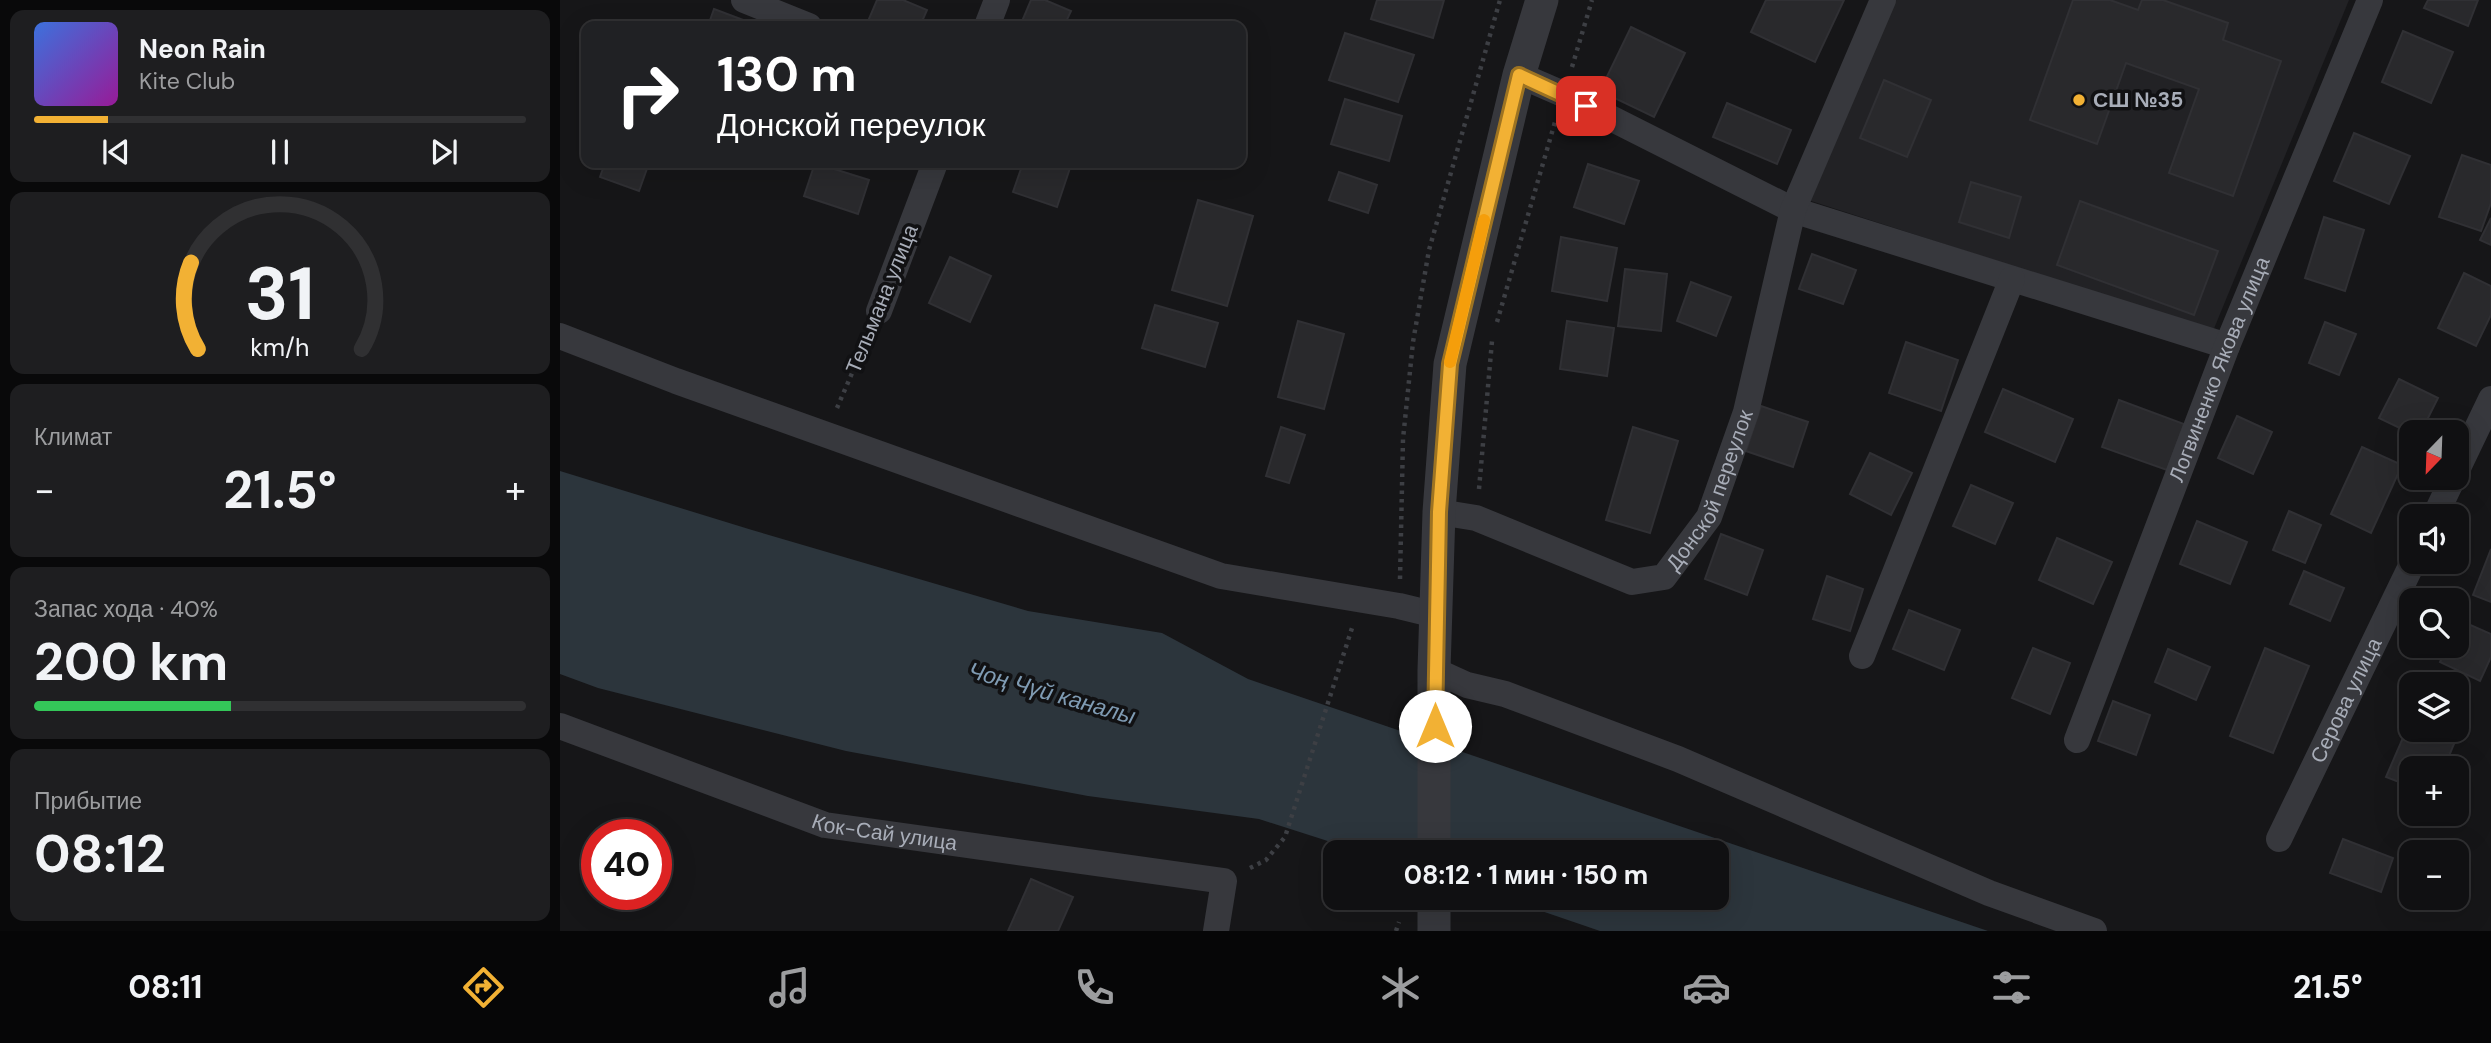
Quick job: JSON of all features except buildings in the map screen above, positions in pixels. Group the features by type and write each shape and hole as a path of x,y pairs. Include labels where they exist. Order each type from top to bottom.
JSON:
{"street":[{"path":"744,0 796,21"},
{"path":"989,21 997,0"},
{"path":"1434,840 1439,512 1450,364 1519,75 1542,0"},
{"name":"Донской переулок","path":"1439,512 1476,518 1632,582 1664,577 1709,517 1741,426 1793,210 1883,0"},
{"name":"Логвиненко Якова улица","path":"2077,740 2227,346 2370,0"},
{"path":"1519,75 1563,94 1793,210 2227,346"},
{"name":"Тельмана улица","path":"879,311 933,168"},
{"path":"1862,656 2012,279"},
{"path":"560,336 676,381 1221,576 1361,599 1436,615"},
{"path":"2469,445 2491,399"},
{"name":"Серова улица","path":"2279,839 2407,574"},
{"path":"1435,685 1467,685 1504,694 1678,758 1989,893 2094,931"},
{"name":"Кок-Сай улица","path":"560,726 825,825 1224,881"},
{"path":"1216,931 1224,881"}],"path":[{"path":"1496,326 1592,0"},
{"name":"Тельмана улица","path":"826,435 879,311"},
{"path":"1476,518 1492,339"},
{"path":"1224,881 1266,860 1285,837 1361,599"}],"shaded area":[{"name":"СШ №35","path":"1895,0 2349,0 2213,331 1805,199"}],"water":[{"name":"Чоң Чүй каналы","path":"560,471 1028,611 1162,633 1248,679 1721,840 1325,840 1259,819 1088,796 846,751 598,688 560,674"},
{"path":"1729,843 1988,931 1600,931 1539,910 1729,910"}],"slow traffic":[{"path":"1450,362 1484,220"}],"place":[{"name":"СШ №35","path":"2079,100"}],"route":[{"path":"1435,726 1439,512 1450,364 1519,75 1586,106"}]}
